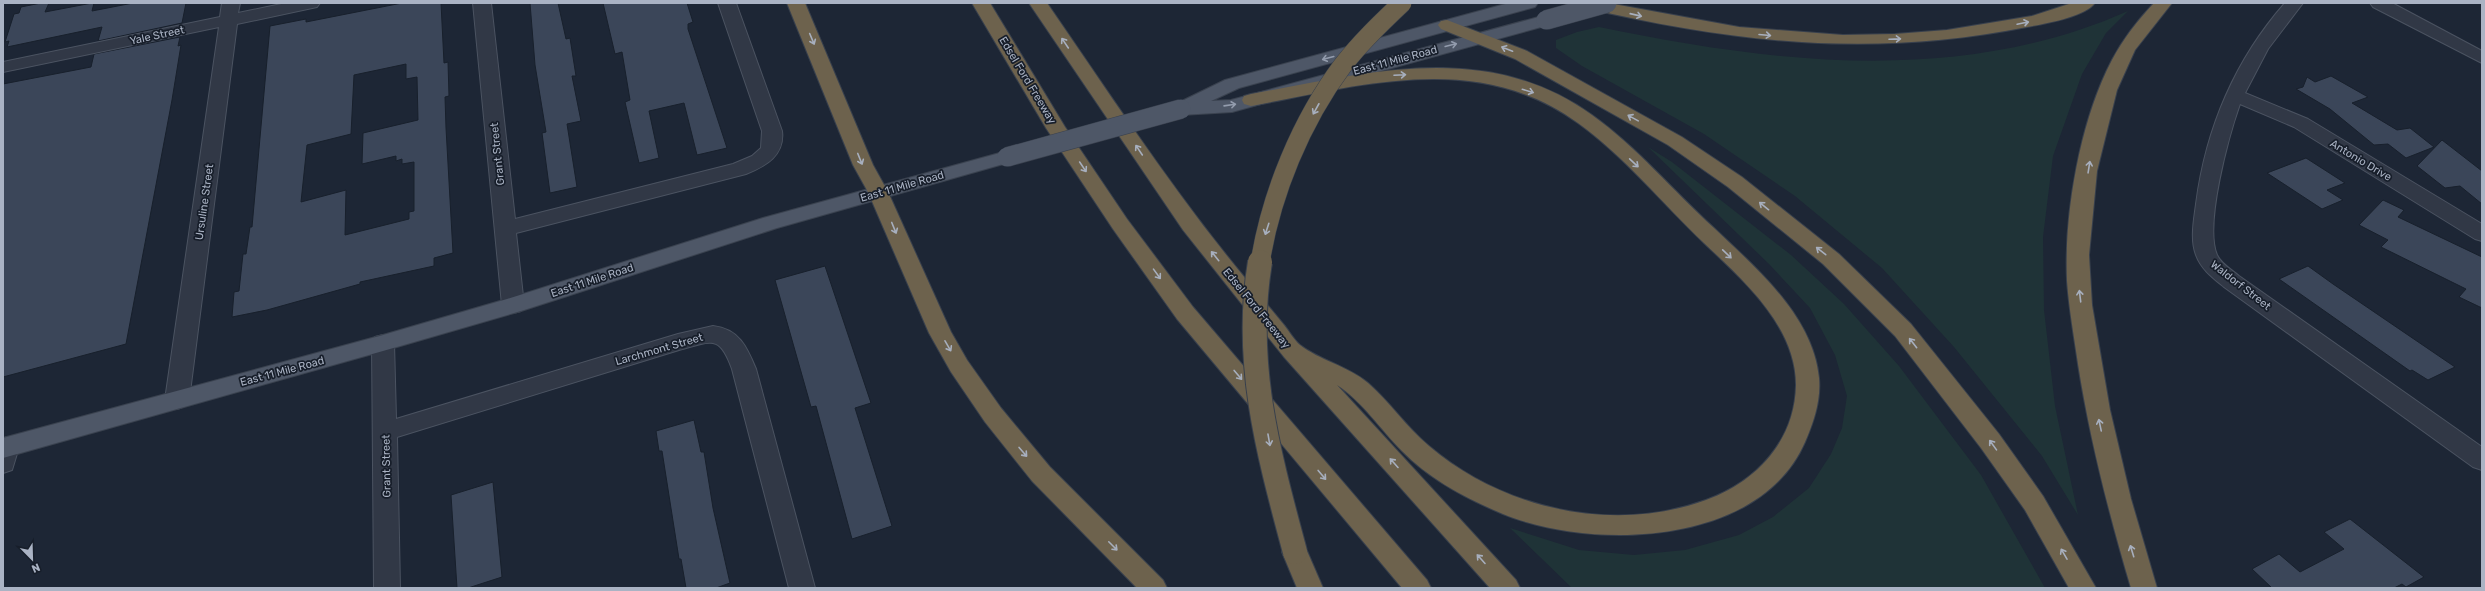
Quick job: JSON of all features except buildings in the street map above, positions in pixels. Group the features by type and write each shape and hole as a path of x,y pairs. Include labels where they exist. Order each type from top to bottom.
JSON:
{"highway":[{"path":"796,3 863,166 878,192 940,333 974,389 1015,444 1041,474 1154,588"},
{"name":"Edsel Ford Freeway","path":"981,3 1056,128 1120,224 1185,313 1418,588"},
{"name":"Edsel Ford Freeway","path":"1038,3 1190,225 1292,351 1507,588"},
{"path":"1310,588 1295,552 1276,483 1255,368 1254,326 1257,275 1265,234 1295,147 1305,128 1343,66 1402,3"},
{"path":"1585,3 1642,17 1694,26 1756,34 1845,40 1941,37 2048,17 2086,3"},
{"path":"2144,588 2115,493 2095,398 2078,278 2082,214 2100,114 2117,68 2139,30 2163,3"},
{"path":"1447,25 1521,55 1675,141 1735,182 1831,259 1902,330 1990,441 2034,503 2083,588"},
{"path":"1251,100 1390,76 1445,72 1489,80 1542,95 1565,105 1586,119 1638,166 1738,264 1778,309 1792,330 1801,350 1809,390 1798,434 1785,456 1764,478 1740,498 1707,513 1664,522 1623,526 1542,517 1495,498 1445,472 1417,450 1352,384 1292,351"}],"main road":[{"name":"East 11 Mile Road","path":"4,453 177,400 513,305 770,223 1181,109 1232,84 1529,3"},
{"name":"East 11 Mile Road","path":"1181,109 1232,106 1607,3"}],"street":[{"name":"Yale Street","path":"3,66 230,12 311,3"},
{"name":"Grant Street","path":"482,3 513,305"},
{"path":"504,229 739,169 758,161 768,154 773,145 772,131 727,3"},
{"name":"Waldorf Street","path":"2294,3 2261,43 2236,96 2219,137 2208,184 2204,235 2208,259 2216,268 2260,301 2482,460"},
{"path":"2379,3 2482,58"},
{"name":"Ursuline Street","path":"177,400 230,12"},
{"name":"Antonio Drive","path":"2236,96 2301,123 2482,234"},
{"name":"Larchmont Street","path":"386,431 678,342 720,334 730,338 736,346 744,369 802,588"},
{"name":"Grant Street","path":"383,343 386,431 387,588"}],"green space":[{"path":"2128,11 2106,33 2082,74 2053,156 2043,237 2044,310 2055,406 2078,515 2042,456 1954,347 1882,268 1795,196 1704,134 1582,66 1556,48 1556,40 1577,32 1599,27 1665,40 1799,58 1866,61 1933,59 1999,50 2064,35"},
{"path":"1648,147 1672,162 1791,255 1844,304 1899,366 1981,475 2045,588 1572,588 1510,528 1579,550 1634,555 1685,550 1739,535 1773,517 1809,488 1831,454 1842,428 1847,396 1835,355 1810,308 1769,264"}]}
